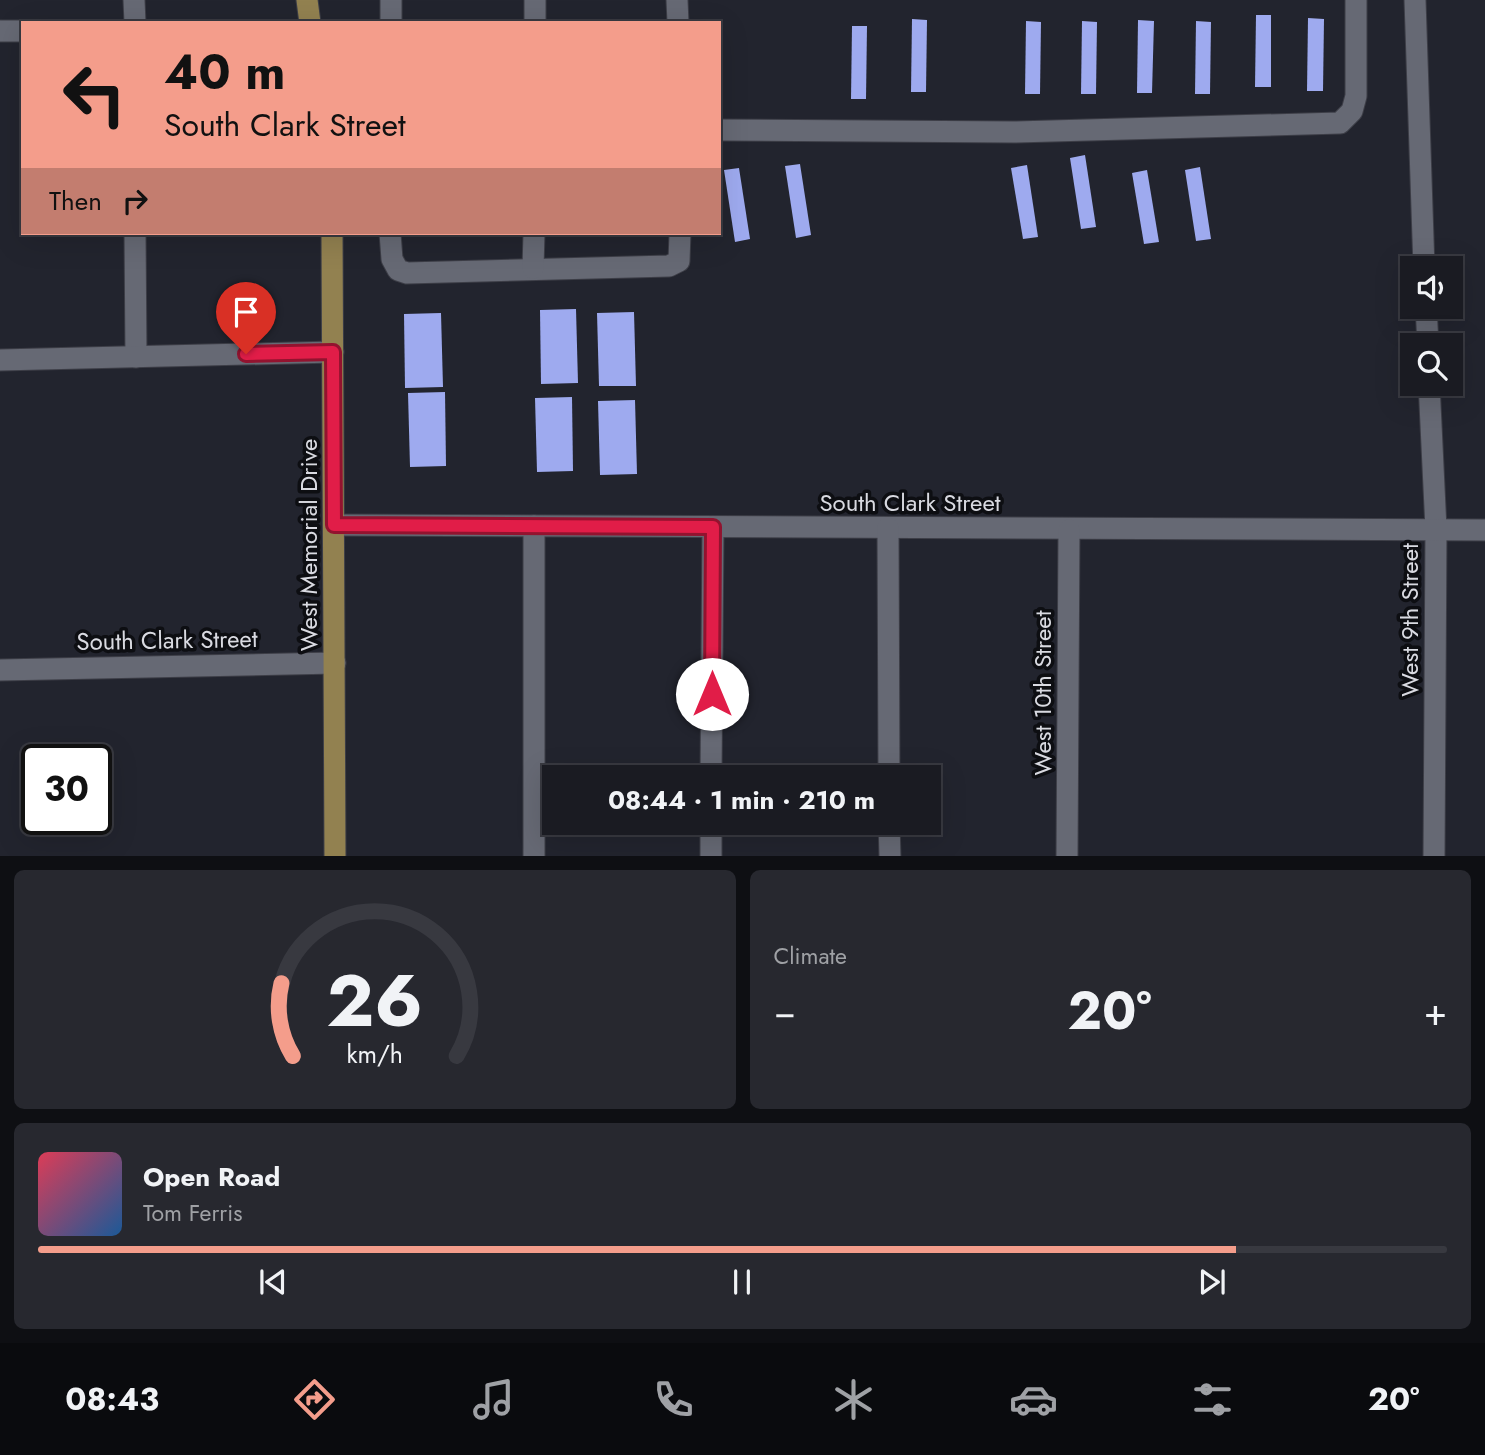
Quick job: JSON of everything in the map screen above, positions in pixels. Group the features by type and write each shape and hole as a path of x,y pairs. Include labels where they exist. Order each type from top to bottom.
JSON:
{"main road":[{"path":"307,0 310,21"},
{"name":"West Memorial Drive","path":"332,235 335,856"}],"street":[{"path":"134,0 135,21"},
{"path":"391,0 391,21"},
{"path":"535,0 535,21"},
{"path":"677,0 677,21"},
{"path":"721,130 1014,132 1340,123 1352,111 1356,96 1356,0"},
{"path":"1415,0 1424,256"},
{"path":"0,31 21,31"},
{"path":"135,235 136,357"},
{"path":"390,235 392,258 398,270 407,273 669,266 679,261 680,235"},
{"path":"533,268 534,235"},
{"path":"0,360 333,352"},
{"name":"West 9th Street","path":"1430,396 1436,529 1434,856"},
{"name":"South Clark Street","path":"334,525 1485,530"},
{"path":"534,526 534,856"},
{"path":"711,765 713,527"},
{"path":"888,528 889,765"},
{"name":"West 10th Street","path":"1067,856 1069,530"},
{"name":"South Clark Street","path":"0,670 335,663"},
{"path":"711,835 711,856"},
{"path":"889,835 890,856"}],"building":[{"path":"1256,15 1271,15 1271,87 1255,87"},
{"path":"1308,18 1324,19 1323,91 1307,91"},
{"path":"912,19 927,20 926,92 911,92"},
{"path":"1138,20 1154,21 1152,93 1137,93"},
{"path":"1026,21 1041,22 1040,94 1025,94"},
{"path":"1082,21 1097,22 1096,94 1081,94"},
{"path":"1196,21 1211,22 1210,94 1195,94"},
{"path":"852,26 867,26 866,99 851,99"},
{"path":"1085,155 1096,227 1081,229 1070,158"},
{"path":"800,164 811,235 796,238 785,166"},
{"path":"1027,165 1038,237 1023,239 1011,168"},
{"path":"1200,167 1211,239 1196,241 1185,170"},
{"path":"739,168 750,239 735,242 724,170"},
{"path":"1147,170 1159,242 1144,244 1132,173"},
{"path":"576,309 578,383 541,384 540,310"},
{"path":"634,312 636,386 599,386 597,313"},
{"path":"441,313 443,387 405,388 404,314"},
{"path":"445,392 446,466 410,467 408,393"},
{"path":"572,397 573,471 537,472 535,398"},
{"path":"635,400 637,474 600,475 598,401"}],"route":[{"path":"246,354 333,352 334,525 713,527 712,694"}]}
